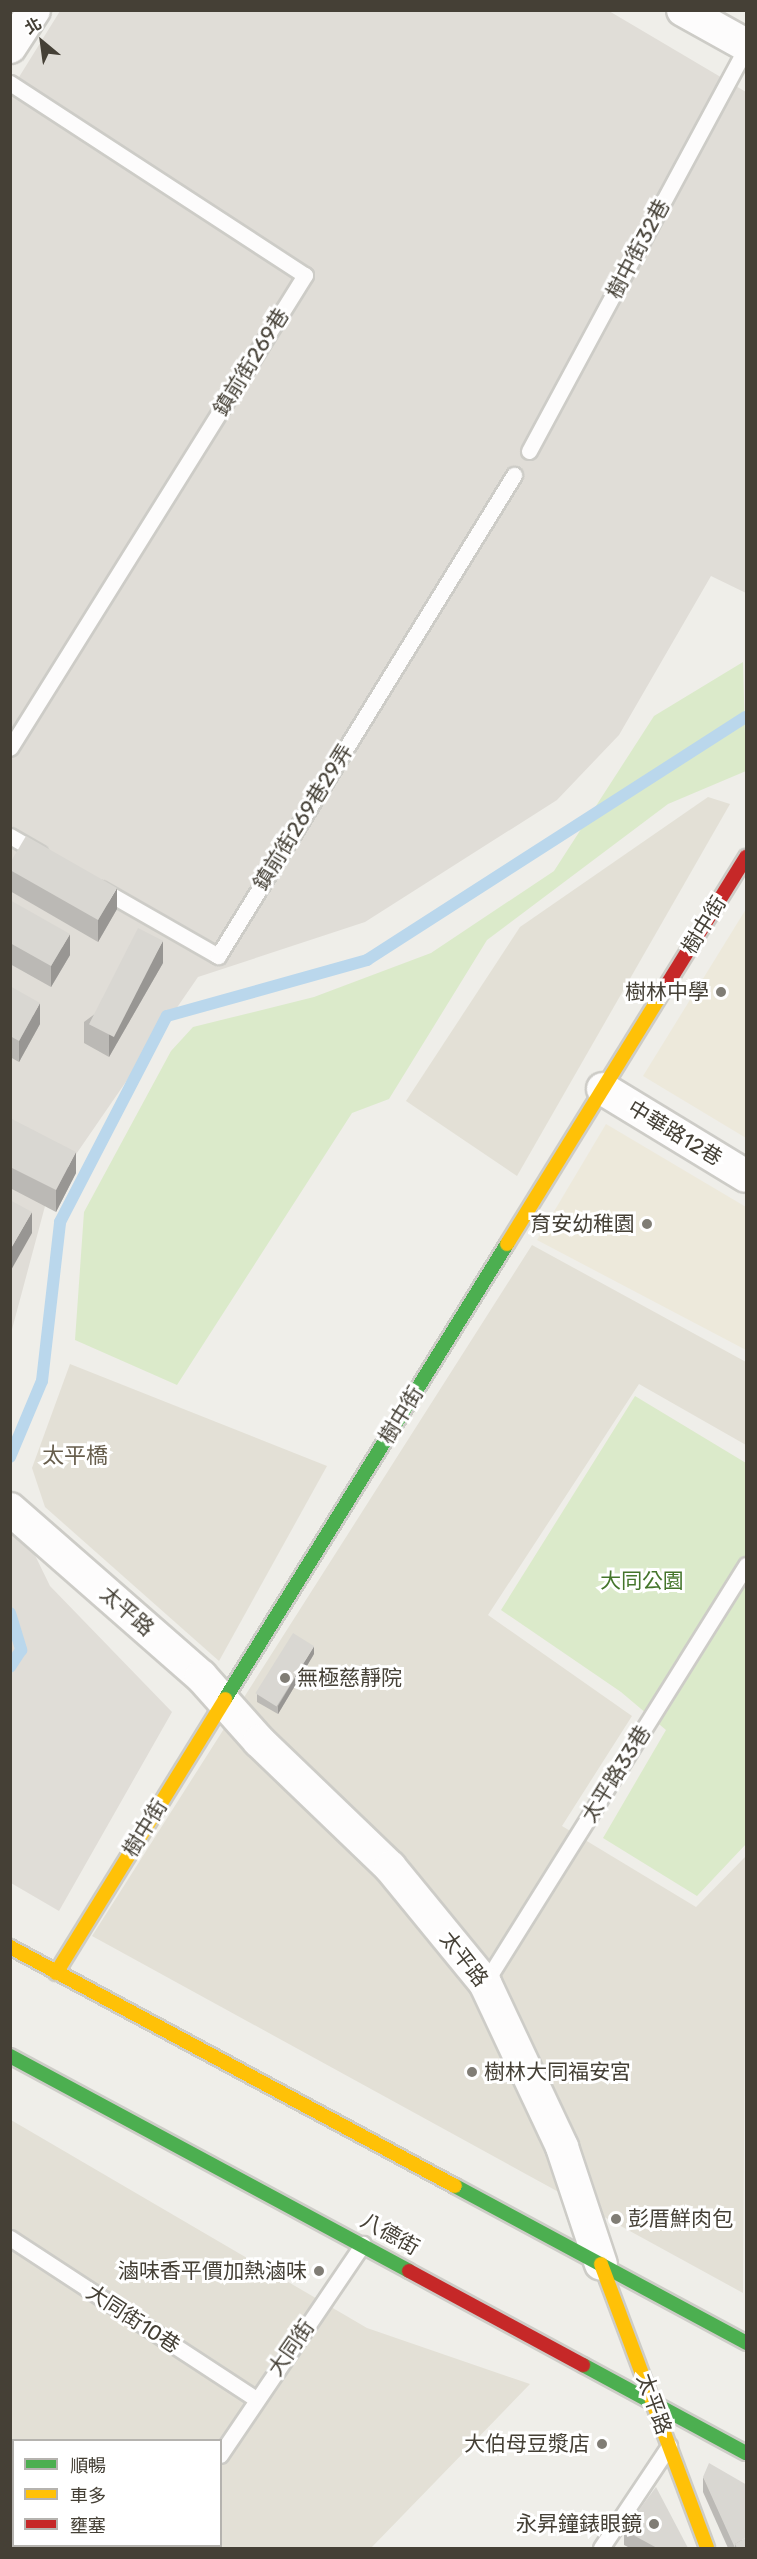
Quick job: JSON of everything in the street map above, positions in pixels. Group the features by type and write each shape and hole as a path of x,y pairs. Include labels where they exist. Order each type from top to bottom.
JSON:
{"street":[{"path":"10,47 34,10"},
{"path":"682,10 747,46"},
{"name":"樹中街","path":"56,1973 747,857"},
{"name":"中華路12巷","path":"603,1089 747,1176"},
{"name":"太平路","path":"10,1509 201,1676 222,1704 390,1867 485,1983 562,2147 601,2264 707,2548"},
{"path":"10,1947 747,2343"},
{"name":"八德街","path":"10,2056 364,2243 655,2405 747,2453"}],"lane":[{"name":"樹中街32巷","path":"529,451 747,46"},
{"name":"鎮前街269巷","path":"10,83 305,275 10,748"},
{"name":"鎮前街269巷29弄","path":"83,878 218,956 514,475"},
{"path":"10,836 52,860"},
{"name":"太平路33巷","path":"485,1983 747,1565"},
{"name":"大同街10巷","path":"10,2238 256,2399"},
{"name":"大同街","path":"222,2452 364,2243"},
{"path":"601,2548 669,2446"}],"shaded area":[{"path":"60,11 609,11 746,92 746,593 711,576 619,735 557,800 365,922 198,977 48,1195 11,1333 11,90"},
{"path":"708,797 730,804 517,1176 406,1101 520,927"},
{"name":"樹林中學","path":"746,909 746,1138 643,1076"},
{"name":"育安幼稚園","path":"606,1124 746,1207 746,1350 537,1240"},
{"path":"532,1245 746,1362 746,1445 639,1384 488,1615 632,1716 562,1826 696,1907 746,1856 743,2293 92,1936"},
{"path":"70,1364 327,1466 219,1661 45,1507 32,1468"},
{"path":"10,1504 50,1586 172,1712 59,1911 11,1883"},
{"path":"11,2120 367,2328 530,2384 371,2548 11,2548"}],"green space":[{"path":"743,662 746,771 668,804 487,940 389,1099 352,1113 177,1385 75,1340 84,1212 171,1051 193,1027 314,997 431,953 554,871 654,716"},
{"name":"大同公園","path":"635,1396 746,1463 746,1844 697,1896 603,1838 666,1730 621,1692 501,1610"}],"building":[{"path":"26,836 117,888 98,920 10,870 10,863"},
{"path":"10,900 70,934 51,966 10,943"},
{"path":"138,928 163,941 114,1037 89,1024"},
{"path":"10,986 40,1003 19,1041 10,1036"},
{"path":"10,1118 76,1152 56,1190 10,1167"},
{"path":"10,1200 32,1212 10,1250"},
{"name":"無極慈靜院","path":"293,1633 314,1646 277,1706 255,1693"},
{"path":"709,2463 747,2485 747,2537 735,2544 735,2548 703,2477"},
{"path":"656,2487 688,2548 657,2548 624,2530"},
{"path":"747,2537 747,2548 737,2548 735,2544"}],"waterway":[{"path":"10,1457 42,1381 60,1222 167,1016 367,960 746,717"},
{"path":"10,1613 21,1650 10,1667"}],"traffic: fast":[{"path":"225,1699 507,1244"},
{"path":"10,2056 409,2271"},
{"path":"455,2186 746,2343"},
{"path":"583,2365 746,2453"}],"traffic: slow":[{"path":"507,1244 663,991"},
{"path":"56,1973 225,1699"},
{"path":"10,1947 455,2186"},
{"path":"601,2264 707,2548"}],"traffic: jam":[{"path":"663,991 746,857"},
{"path":"409,2271 583,2365"}],"place":[{"name":"樹林中學","path":"721,992"},
{"name":"育安幼稚園","path":"647,1224"},
{"name":"無極慈靜院","path":"285,1678"},
{"name":"樹林大同福安宮","path":"472,2072"},
{"name":"彭厝鮮肉包","path":"616,2219"},
{"name":"滷味香平價加熱滷味","path":"319,2271"},
{"name":"大伯母豆漿店","path":"602,2444"},
{"name":"永昇鐘錶眼鏡","path":"654,2524"}],"district":[{"name":"太平橋","path":"75,1456"}]}
